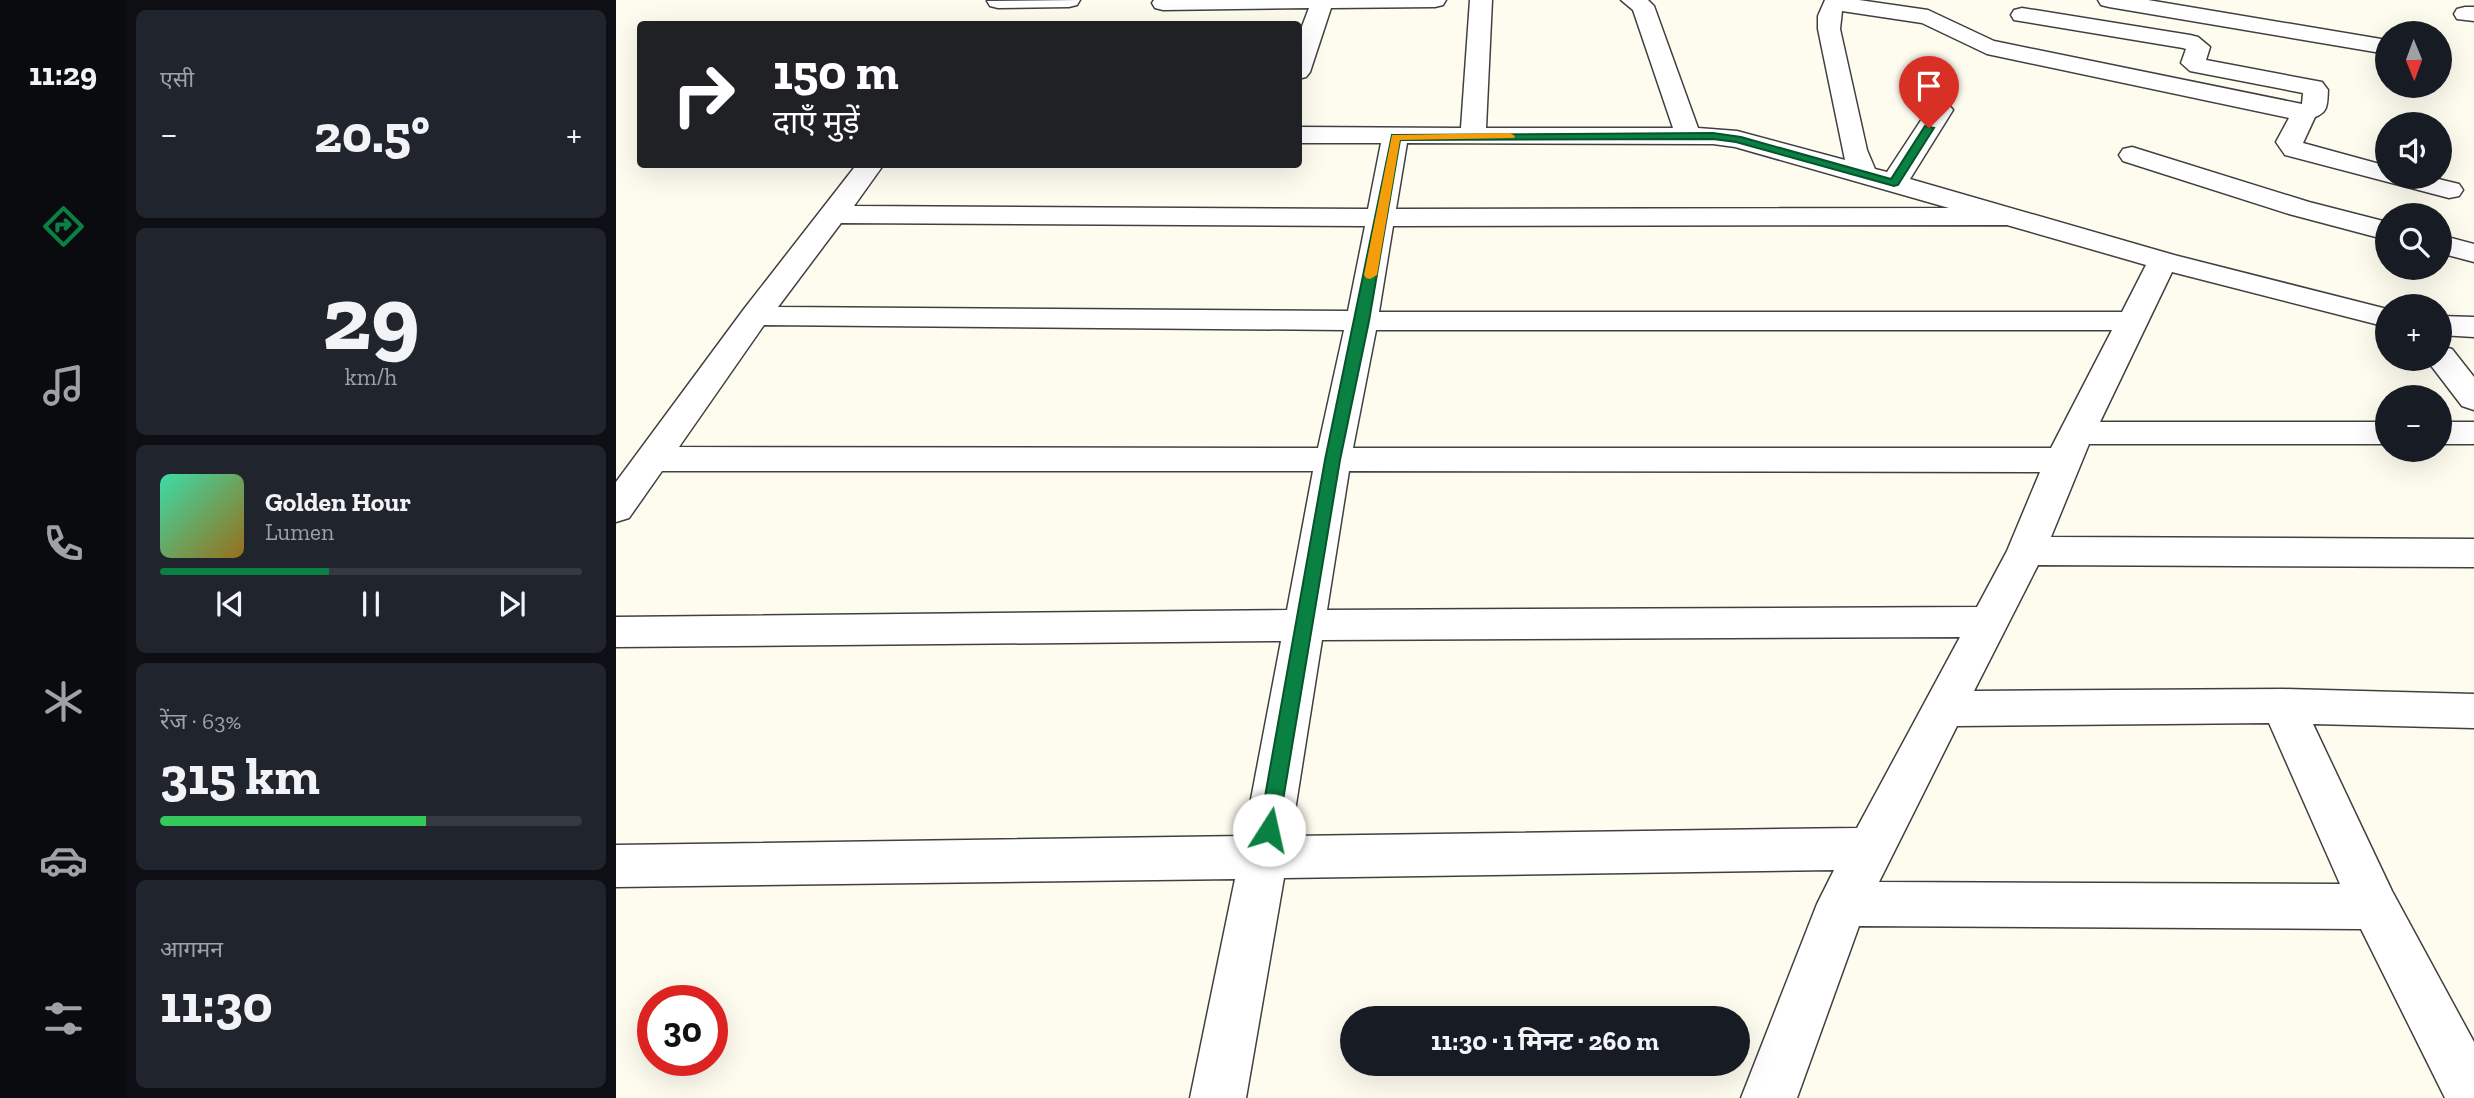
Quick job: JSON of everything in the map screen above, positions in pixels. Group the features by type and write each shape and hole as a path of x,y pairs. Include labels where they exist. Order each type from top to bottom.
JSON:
{"street":[{"path":"994,6 1069,0"},
{"path":"1153,21 1163,1 1435,0"},
{"path":"1473,136 1481,0"},
{"path":"1632,0 1643,6 1688,135"},
{"path":"2109,0 2375,45"},
{"path":"1302,60 1322,1"},
{"path":"1864,174 1854,150 1829,29 1829,16 1835,1 2011,28 2020,25 2024,7 2190,42 2198,47 2192,60 2198,66 2314,87 2314,109 2305,113 1987,47 1928,17"},
{"path":"1894,183 1940,110"},
{"path":"2305,113 2289,142 2294,149 2375,171"},
{"path":"1302,135 1688,135 1737,139 2163,261 2375,315"},
{"path":"1218,1098 1264,855 1333,460 1362,321 1395,137"},
{"path":"2132,155 2299,208 2375,228"},
{"path":"616,509 755,316 868,168"},
{"path":"832,214 1380,218 2007,216"},
{"path":"2452,247 2474,253"},
{"path":"1769,1098 1842,904 2025,551 2070,447 2163,261"},
{"path":"755,316 1362,321 2131,321"},
{"path":"2452,327 2474,327"},
{"path":"2452,371 2474,399"},
{"path":"2452,433 2474,433"},
{"path":"653,459 1333,460 2070,447 2375,434"},
{"path":"2025,551 2474,553"},
{"path":"616,632 1987,622"},
{"path":"1943,709 2283,706 2474,711"},
{"path":"2283,706 2375,907 2474,1097"},
{"path":"616,866 1264,855 1872,849"},
{"path":"1842,904 2375,907"}],"slow traffic":[{"path":"1370,275 1395,137 1510,136"}],"route":[{"path":"1269,830 1333,460 1362,321 1395,137 1713,136 1737,139 1894,183 1929,128"}]}
